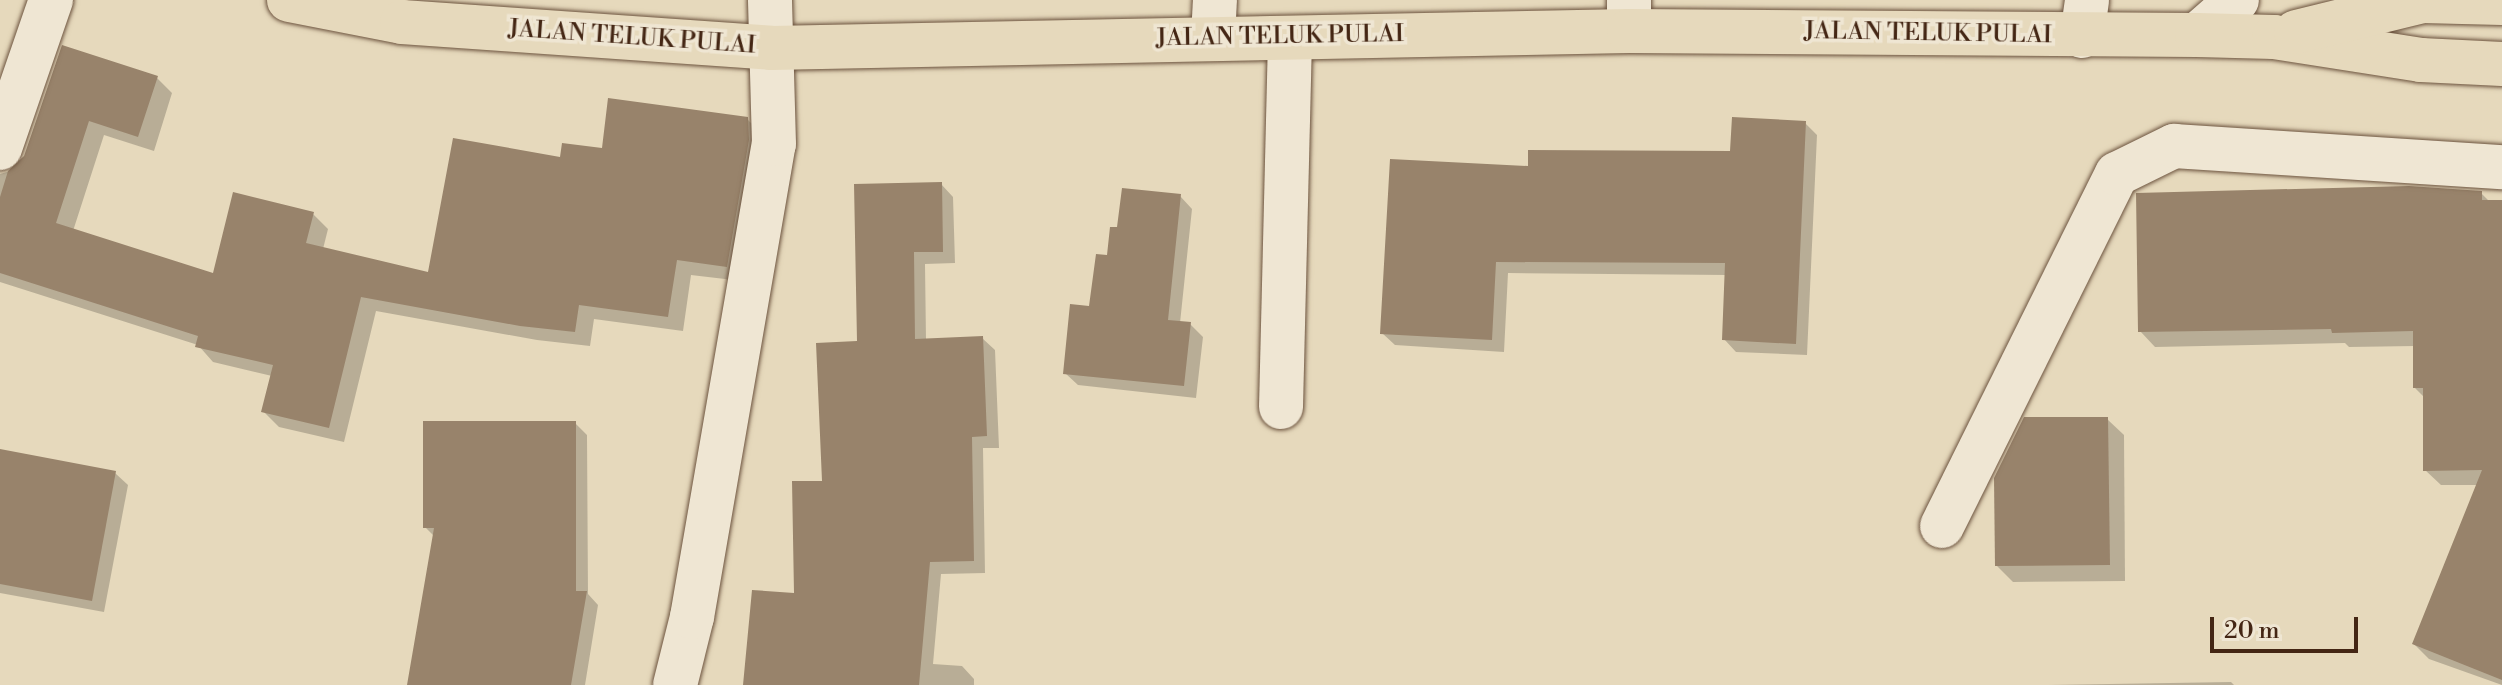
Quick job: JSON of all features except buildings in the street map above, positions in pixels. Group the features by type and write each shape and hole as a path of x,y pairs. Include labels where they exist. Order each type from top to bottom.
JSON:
{"main road":[{"name":"JALAN TELUK PULAI","path":"289,0 771,48 1214,19 1290,38 1629,15 2085,18 2197,35 2274,37 2421,60 2502,64"},
{"name":"JALAN TELUK PULAI","path":"2274,37 2426,1 2502,3"}],"street":[{"path":"0,148 51,0"},
{"path":"675,685 692,617 774,144 770,0"},
{"path":"2197,35 2237,0"},
{"path":"1281,407 1290,38"},
{"path":"1942,526 2117,174 2174,146 2502,167"}]}
